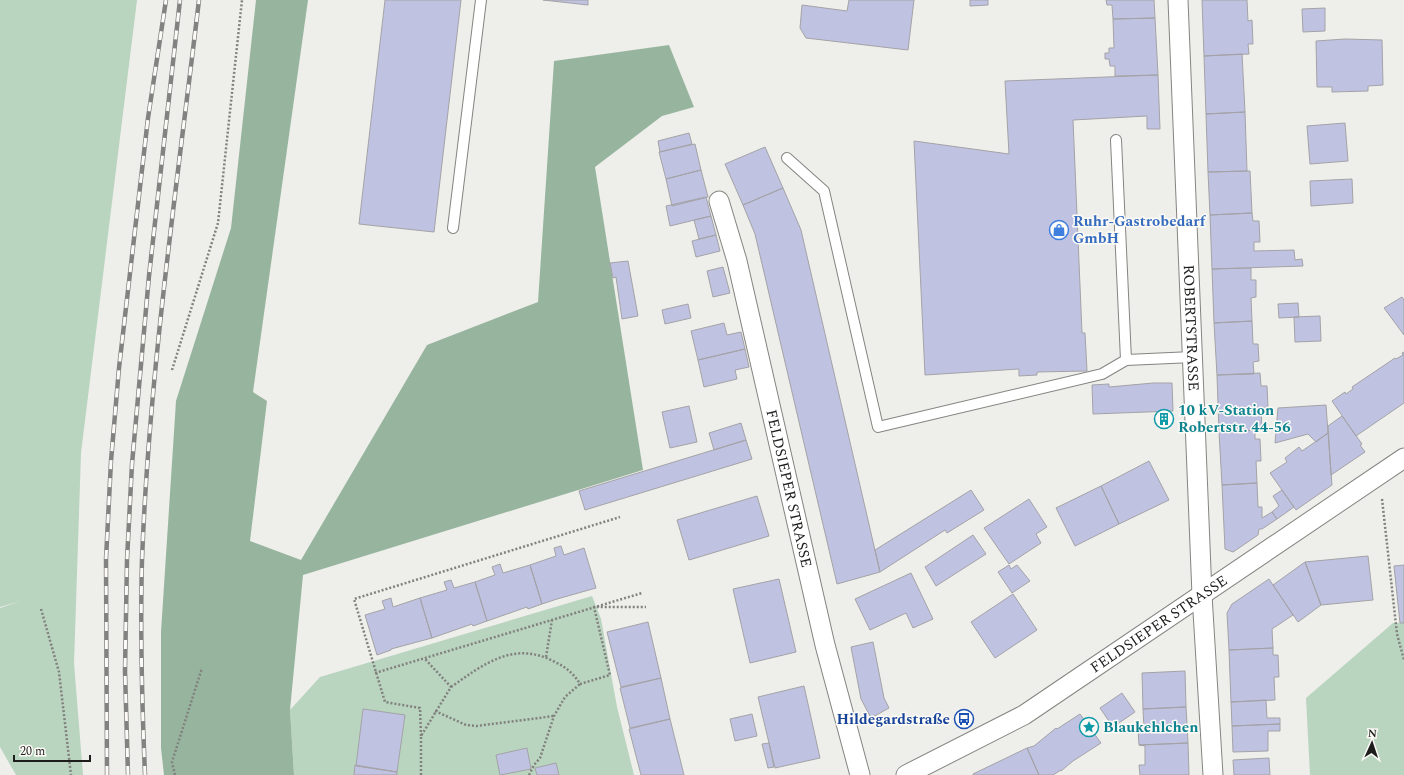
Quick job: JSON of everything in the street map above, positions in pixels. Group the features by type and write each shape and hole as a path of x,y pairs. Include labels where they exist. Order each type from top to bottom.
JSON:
{"street":[{"name":"ROBERTSTRASSE","path":"1178,0 1202,595 1213,775"},
{"name":"FELDSIEPER STRASSE","path":"719,202 737,260 825,645 860,775"},
{"name":"FELDSIEPER STRASSE","path":"906,775 1024,715 1404,458"}],"lane":[{"path":"453,228 481,0"},
{"path":"1116,140 1126,360"},
{"path":"787,158 824,191 878,427 1102,374 1126,360 1193,357"}],"path":[{"path":"172,370 218,223 242,0"},
{"path":"1380,475 1397,634 1404,660"},
{"path":"420,775 420,708 384,702 354,599 620,517"},
{"path":"375,673 642,593"},
{"path":"594,607 646,607"},
{"path":"529,775 534,765 540,758 554,716 565,698 580,684 610,675 594,607"},
{"path":"41,609 58,672 71,775"},
{"path":"546,657 552,620"},
{"path":"421,736 434,711 450,687 476,669 505,656 526,652 546,657 566,667 580,684"},
{"path":"425,659 450,687"},
{"path":"175,775 172,762 202,668"},
{"path":"434,711 466,725 477,726 554,716"}],"green space":[{"path":"0,0 137,0 81,453 74,663 83,775 16,775 0,747 0,608 21,601 0,607"},
{"path":"256,0 308,0 253,392 267,401 250,541 301,560 427,345 538,302 554,61 669,45 694,107 662,116 595,167 643,470 303,575 290,710 294,775 164,775 161,748 161,632 176,401 231,228"},
{"path":"592,596 601,619 617,707 634,775 294,775 290,710 320,677"},
{"path":"1393,623 1404,623 1404,775 1310,775 1306,698"}],"building":[{"path":"385,0 461,0 434,232 359,224"},
{"path":"543,0 588,0 588,5"},
{"path":"849,0 914,0 908,50 806,38 800,28 802,5 847,11"},
{"path":"970,0 988,0 988,5 970,6"},
{"path":"1106,0 1154,0 1155,18 1113,19 1112,5 1107,5"},
{"path":"1202,0 1247,0 1248,21 1252,20 1253,44 1248,44 1249,54 1204,56"},
{"path":"1325,8 1325,31 1303,32 1302,9"},
{"path":"1155,18 1158,75 1115,76 1115,66 1110,66 1109,59 1105,59 1105,53 1109,53 1109,48 1114,48 1113,19"},
{"path":"1345,39 1382,40 1383,85 1368,86 1368,91 1332,92 1332,87 1317,87 1316,41"},
{"path":"1242,54 1245,112 1206,114 1204,56"},
{"path":"1158,75 1160,129 1147,129 1147,116 1073,120 1082,333 1085,333 1087,371 1037,372 1037,375 1019,376 1019,369 925,375 914,141 1009,154 1005,81"},
{"path":"1245,112 1247,171 1208,172 1206,114"},
{"path":"1345,123 1348,161 1310,164 1307,126"},
{"path":"689,133 692,144 660,152 658,141"},
{"path":"695,144 701,170 666,179 659,152"},
{"path":"765,147 783,188 743,205 725,164"},
{"path":"701,170 708,197 672,206 666,179"},
{"path":"1250,171 1252,213 1210,215 1208,172"},
{"path":"1352,179 1353,203 1311,206 1310,181"},
{"path":"783,188 801,230 880,572 837,584 755,234 743,205"},
{"path":"706,197 711,216 670,226 666,206"},
{"path":"1252,213 1253,221 1259,221 1260,242 1254,242 1254,251 1294,250 1295,260 1302,259 1303,266 1212,269 1210,215"},
{"path":"711,216 716,235 699,239 694,220"},
{"path":"716,235 720,251 696,257 692,241"},
{"path":"628,261 638,316 622,319 616,277 613,278 610,263"},
{"path":"723,267 730,293 713,297 707,271"},
{"path":"1251,268 1251,280 1256,280 1256,297 1251,298 1252,321 1214,323 1212,269"},
{"path":"1402,297 1404,300 1404,335 1384,308"},
{"path":"1298,303 1299,317 1279,318 1278,304"},
{"path":"688,304 691,318 665,324 662,310"},
{"path":"1320,316 1321,341 1295,342 1294,317"},
{"path":"1252,321 1253,344 1258,344 1259,361 1253,362 1254,374 1217,375 1214,323"},
{"path":"724,323 727,335 741,332 745,349 698,360 691,331"},
{"path":"745,349 749,367 735,370 737,379 704,387 698,360"},
{"path":"1404,352 1404,403 1356,436 1332,401 1345,392 1346,394 1353,389 1352,387 1395,358 1396,359 1403,355 1402,353"},
{"path":"1260,373 1261,386 1267,386 1268,407 1261,408 1262,430 1219,432 1217,375"},
{"path":"1153,383 1172,383 1173,411 1093,414 1092,385 1109,384 1109,387"},
{"path":"1326,405 1328,433 1316,442 1308,434 1275,443 1278,408"},
{"path":"689,406 697,442 670,448 662,412"},
{"name":"10 kV-Station Robertstr. 44-56","path":"1159,412 1169,412 1169,426 1160,426"},
{"path":"1342,416 1362,444 1360,445 1365,452 1331,475 1328,426"},
{"path":"741,423 746,440 714,450 709,433"},
{"path":"1255,430 1255,439 1260,439 1261,461 1256,461 1257,483 1222,485 1219,432"},
{"path":"1328,433 1332,485 1296,510 1270,473 1287,462 1285,458 1299,447 1302,451"},
{"path":"746,440 752,459 585,510 579,491"},
{"path":"1149,461 1169,500 1119,524 1101,486"},
{"path":"1257,483 1258,507 1262,507 1262,518 1272,512 1277,519 1262,529 1259,529 1258,535 1233,552 1225,549 1222,485"},
{"path":"1101,486 1119,524 1075,546 1056,508"},
{"path":"971,490 984,510 947,533 945,530 880,572 875,550"},
{"path":"1282,490 1294,507 1277,519 1272,512 1279,506 1273,496"},
{"path":"757,496 769,536 689,560 677,520"},
{"path":"1029,499 1047,527 1036,534 1041,543 1009,564 984,528"},
{"path":"973,535 986,554 936,586 925,567"},
{"path":"561,546 564,555 584,548 596,588 542,604 530,565 556,556 554,548"},
{"path":"1368,556 1373,600 1321,605 1305,562"},
{"path":"1305,562 1321,605 1298,622 1273,585"},
{"path":"500,564 503,573 530,565 542,604 528,609 527,607 487,621 475,582 495,575 492,567"},
{"path":"1009,565 1011,569 1017,565 1030,581 1012,593 998,572"},
{"path":"1404,565 1404,623 1400,623 1394,566"},
{"path":"911,573 933,619 913,628 906,613 870,630 855,599"},
{"path":"779,579 796,652 750,663 733,589"},
{"path":"1269,579 1293,615 1272,629 1273,648 1229,650 1227,613 1232,604"},
{"path":"451,580 454,588 475,582 487,621 473,626 472,624 432,638 420,598 447,590 444,582"},
{"path":"1013,594 1037,630 995,658 971,622"},
{"path":"391,598 393,607 420,598 432,638 391,649 377,655 365,615 385,609 382,601"},
{"path":"648,622 661,678 621,687 607,632"},
{"path":"873,642 884,698 889,708 871,718 861,699 851,647"},
{"path":"1273,648 1273,655 1278,655 1279,677 1274,677 1275,700 1231,702 1229,650"},
{"path":"1185,671 1186,707 1143,709 1142,673"},
{"path":"661,678 670,719 630,728 620,688"},
{"path":"804,686 820,758 775,768 758,697"},
{"path":"1122,693 1135,712 1113,727 1100,708"},
{"path":"1266,700 1267,718 1280,718 1280,724 1232,726 1231,702"},
{"path":"1186,707 1188,743 1139,745 1138,729 1144,729 1143,709"},
{"path":"363,709 405,715 397,772 356,766"},
{"path":"752,714 757,736 735,741 730,719"},
{"path":"1080,714 1101,743 1073,761 1061,771 1053,775 1039,775 1027,748 1034,746 1056,728 1057,729"},
{"path":"670,719 684,775 641,775 629,729"},
{"path":"1280,724 1280,731 1268,731 1268,751 1233,752 1232,726"},
{"path":"769,743 774,767 768,768 762,744"},
{"path":"1188,743 1189,775 1140,775 1139,765 1145,765 1145,746 1139,745"},
{"path":"527,748 531,769 500,775 496,755"},
{"path":"1027,748 1039,775 973,775 973,774"},
{"path":"1269,758 1270,775 1234,775 1233,760"},
{"path":"556,763 559,775 537,775 535,768"},
{"path":"355,765 397,772 397,775 354,775"}],"railway":[{"path":"107,775 106,559 111,461 119,368 148,118 166,0"},
{"path":"128,775 125,671 127,560 132,464 149,276 180,0"},
{"path":"145,775 141,614 146,490 157,350 199,0"}],"place":[{"name":"Ruhr-Gastrobedarf GmbH","path":"1059,230"},
{"name":"10 kV-Station Robertstr. 44-56","path":"1164,419"},
{"name":"Hildegardstraße","path":"964,719"},
{"name":"Blaukehlchen","path":"1089,727"}]}
